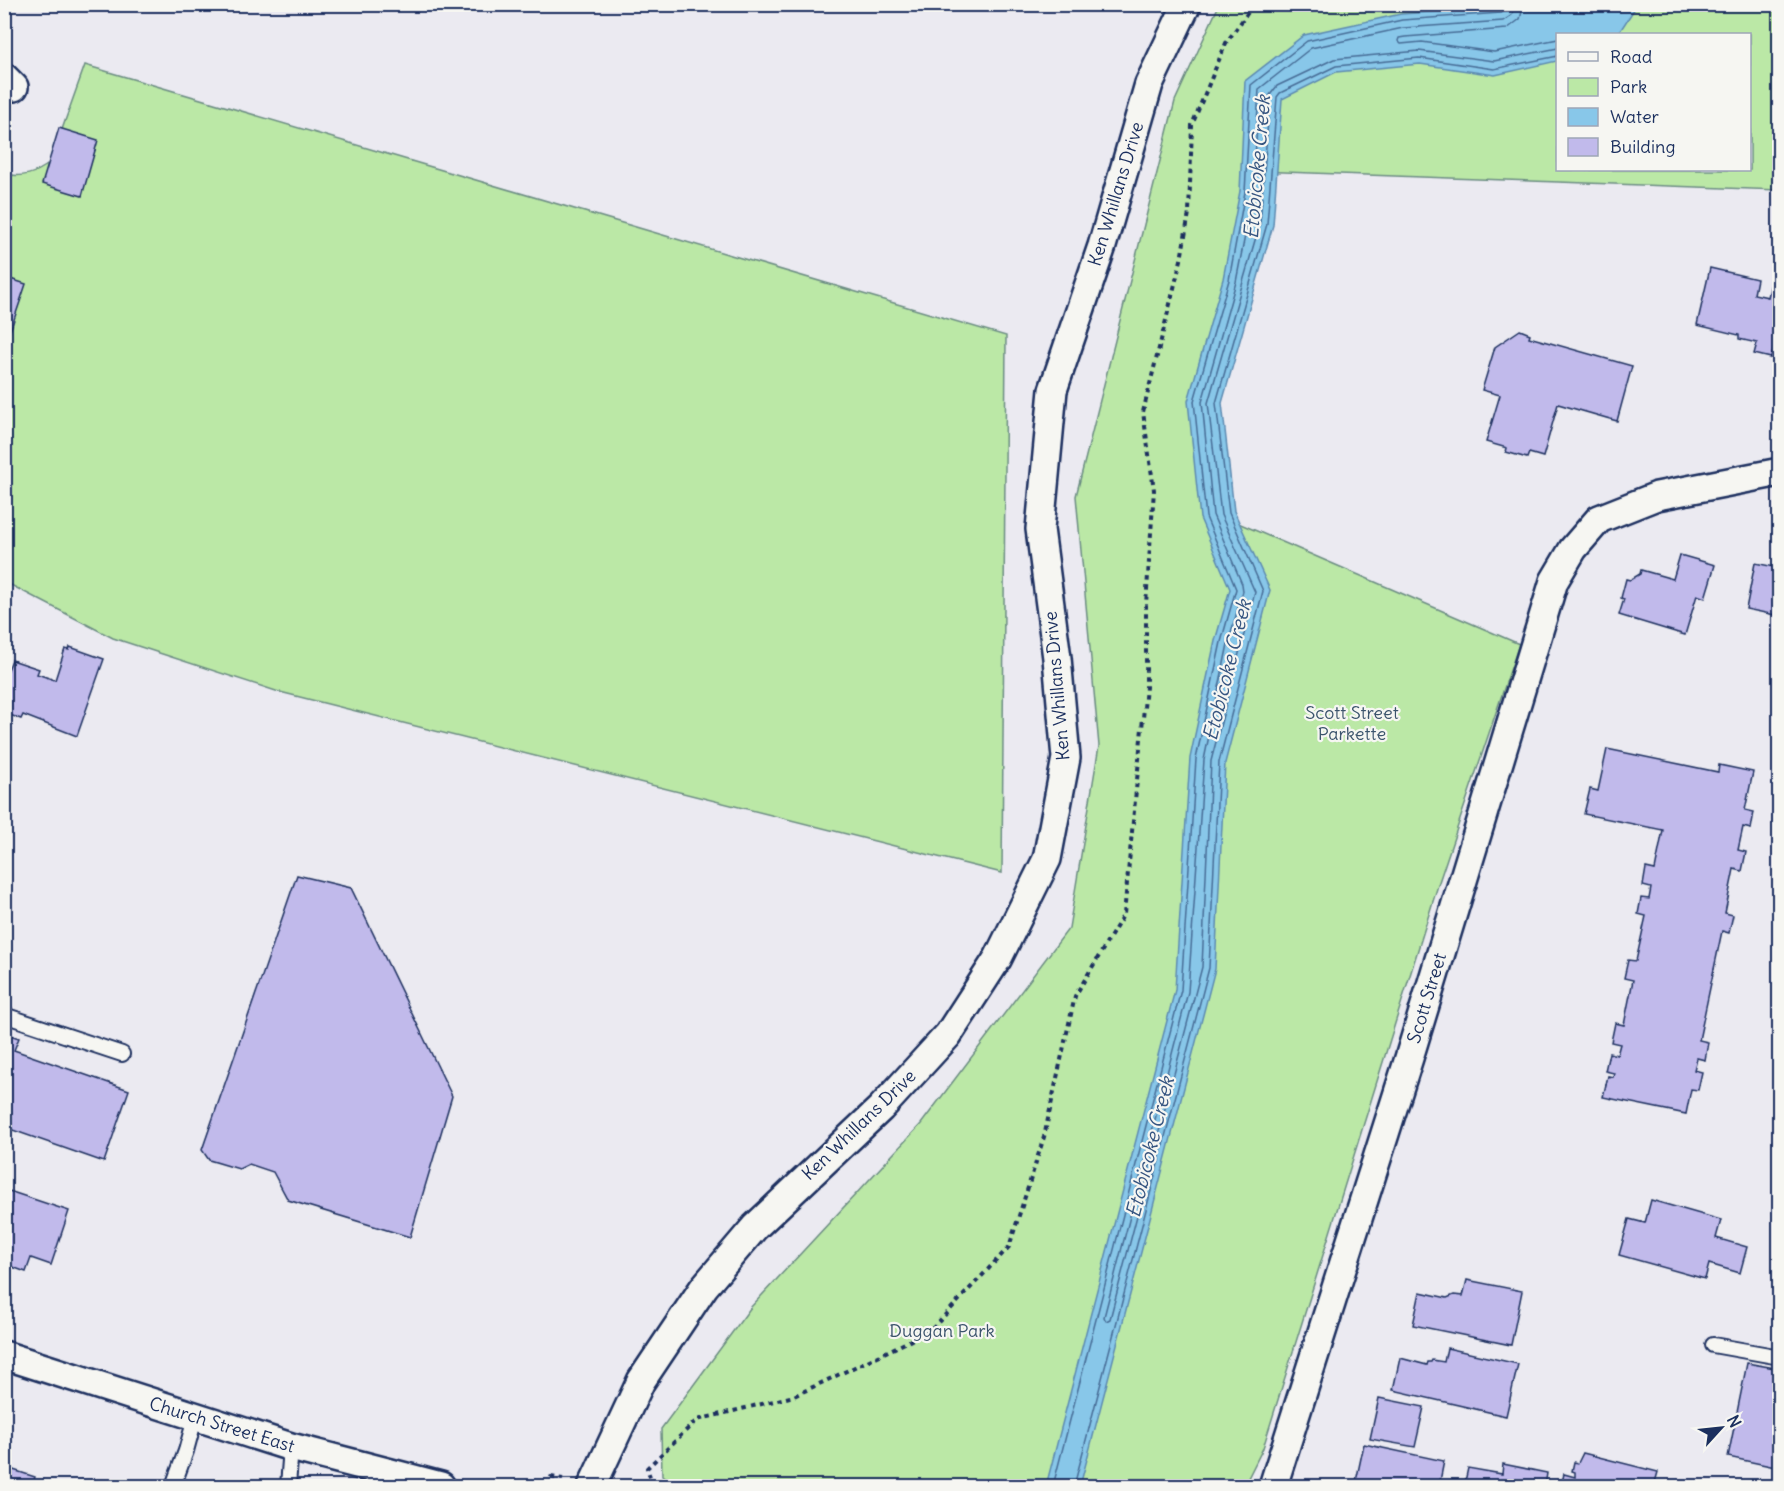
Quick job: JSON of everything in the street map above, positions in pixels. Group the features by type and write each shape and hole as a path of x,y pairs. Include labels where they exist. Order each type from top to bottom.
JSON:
{"street":[{"name":"Ken Whillans Drive","path":"592,1486 641,1381 704,1287 755,1227 881,1108 948,1035 998,958 1047,860 1066,758 1057,658 1040,529 1053,390 1102,246 1149,84 1187,4"},
{"name":"Scott Street","path":"1273,1486 1405,1069 1554,581 1573,549 1599,519 1657,496 1779,472"},
{"name":"Church Street East","path":"4,1355 291,1447 441,1486"}],"lane":[{"path":"4,1015 122,1054"},
{"path":"1713,1345 1779,1357"},
{"path":"173,1486 195,1418"},
{"path":"288,1486 291,1447"}],"path":[{"path":"549,1486 551,1477"}],"green space":[{"name":"Duggan Park","path":"1219,5 1779,5 1779,190 1258,171 1203,398 1215,513 1519,644 1439,882 1263,1448 1244,1486 681,1486 662,1476 661,1429 751,1307 921,1124 1069,928 1099,746 1076,496 1175,101"},
{"path":"85,65 1006,336 1002,873 276,691 113,638 5,582 4,174 17,176 28,174 50,163"}],"water":[{"name":"Etobicoke Creek","path":"1513,4 1637,5 1619,33 1556,33 1556,61 1495,75 1420,64 1336,72 1282,99 1273,225 1222,403 1234,511 1270,590 1225,763 1215,969 1080,1486 1046,1486 1175,990 1190,758 1215,641 1230,589 1200,518 1188,401 1223,279 1240,191 1245,81 1304,35 1401,14 1501,7"}],"building":[{"path":"59,128 98,140 82,196 42,184"},
{"path":"1710,268 1757,279 1754,294 1768,297 1771,284 1780,286 1780,348 1774,347 1771,358 1754,354 1757,343 1739,339 1739,335 1697,325"},
{"path":"4,277 26,284 5,346 4,346"},
{"path":"1520,330 1530,334 1529,337 1632,366 1617,421 1558,404 1543,457 1529,453 1527,458 1506,452 1507,448 1486,442 1500,395 1482,390 1495,347"},
{"path":"1680,555 1715,565 1705,598 1697,595 1685,635 1619,615 1624,599 1621,598 1626,579 1630,580 1640,574 1641,570 1673,579"},
{"path":"1755,563 1780,568 1780,616 1746,609"},
{"path":"70,647 104,659 77,736 23,715 21,719 4,713 4,671 7,672 12,660 39,669 37,674 55,680 65,649 69,650"},
{"path":"4,731 9,733 4,747"},
{"path":"1607,749 1718,772 1719,765 1753,772 1745,810 1754,812 1751,829 1743,827 1738,850 1746,852 1742,871 1734,869 1725,913 1733,915 1729,933 1722,931 1699,1040 1708,1042 1705,1060 1697,1058 1694,1070 1702,1072 1698,1090 1691,1089 1686,1114 1603,1097 1608,1076 1613,1077 1614,1073 1605,1071 1609,1053 1617,1055 1620,1044 1611,1042 1615,1023 1624,1025 1633,980 1624,978 1628,960 1636,961 1646,916 1638,914 1641,898 1649,899 1651,888 1643,886 1646,868 1655,870 1663,830 1584,814 1590,789 1598,791"},
{"path":"297,875 351,888 452,1096 410,1237 288,1200 273,1172 249,1164 239,1169 209,1160 202,1150"},
{"path":"4,1033 19,1038 14,1050 129,1090 104,1162 4,1127"},
{"path":"6,1190 69,1211 51,1265 31,1258 26,1272 4,1264"},
{"path":"1651,1200 1721,1220 1716,1238 1747,1247 1740,1273 1709,1264 1705,1279 1619,1255 1629,1219 1645,1223"},
{"path":"1467,1280 1522,1291 1511,1345 1413,1325 1420,1292 1447,1298 1454,1295 1463,1296"},
{"path":"1447,1348 1518,1364 1506,1416 1393,1390 1400,1358 1427,1365 1432,1360 1444,1362"},
{"path":"1747,1363 1780,1369 1780,1468 1728,1457"},
{"path":"1379,1398 1424,1407 1415,1447 1370,1439"},
{"path":"1364,1444 1444,1461 1439,1486 1355,1486"},
{"path":"1583,1453 1658,1472 1654,1486 1561,1486 1564,1474 1575,1477 1575,1472 1572,1471 1574,1462 1578,1463"},
{"path":"1503,1464 1547,1473 1545,1486 1464,1486 1468,1468 1502,1474"},
{"path":"4,1467 35,1477 33,1484 41,1486 4,1486"}],"park label":[{"name":"Scott Street Parkette","path":"1352,723"}]}
